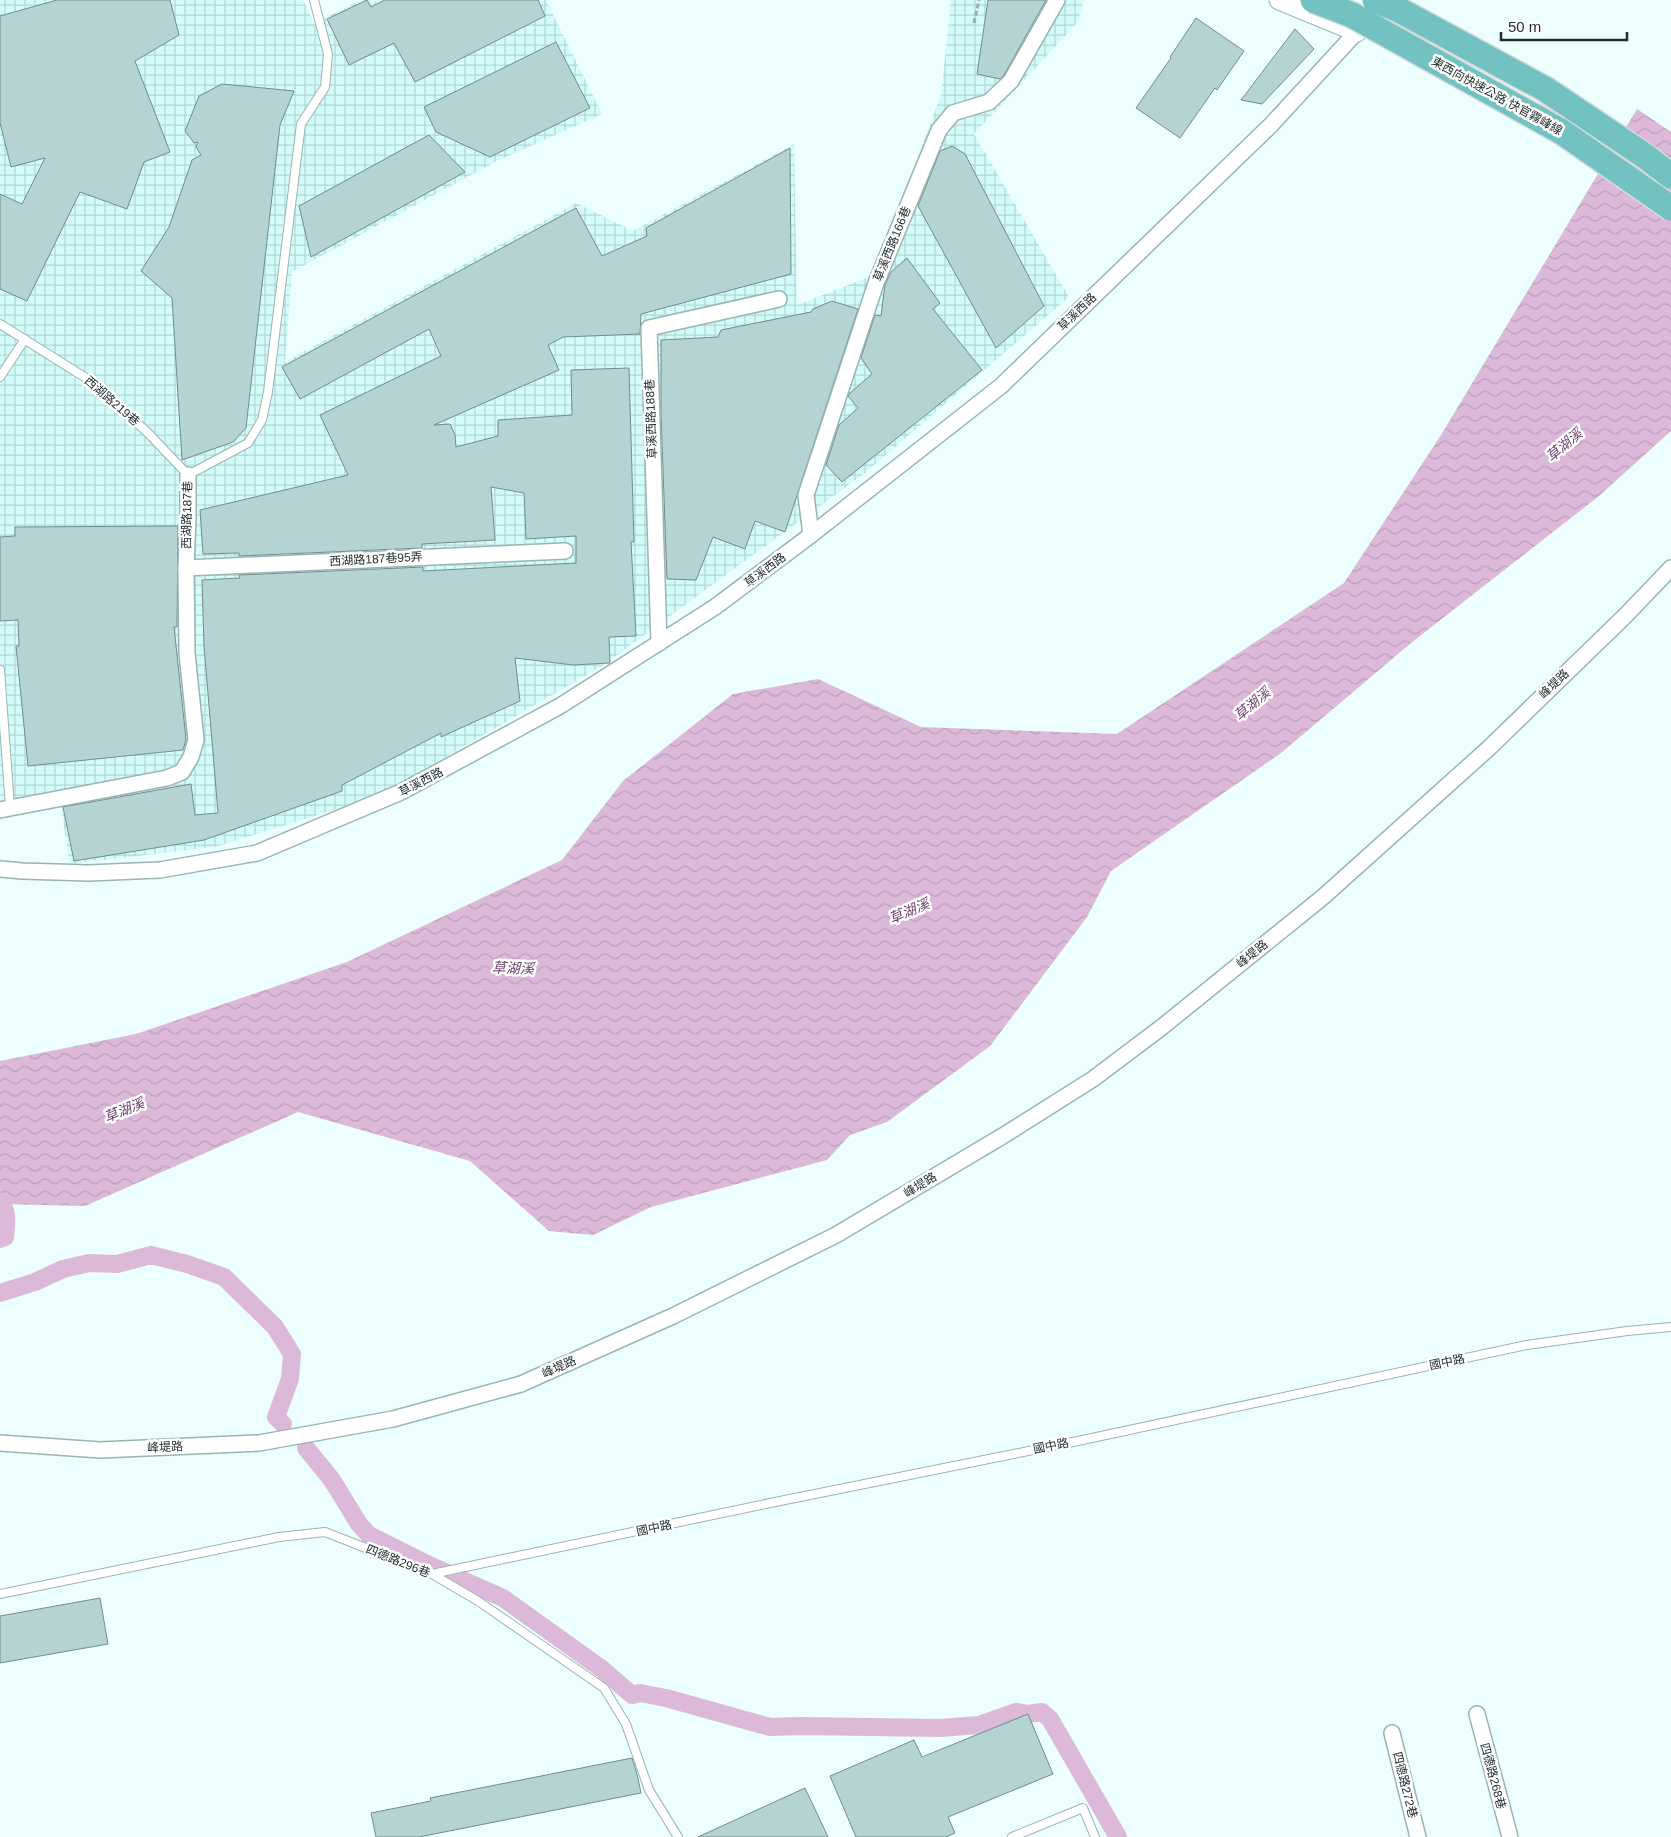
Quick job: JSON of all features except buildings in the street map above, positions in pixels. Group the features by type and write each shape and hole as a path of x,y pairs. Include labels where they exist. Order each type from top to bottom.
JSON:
{"highway":[{"name":"東西向快速公路 快官霧峰線","path":"1313,0 1352,15 1562,132 1671,208"},
{"path":"1375,0 1399,10 1545,89 1645,156 1671,176"}],"street":[{"name":"草溪西路166巷","path":"811,535 806,494 876,283 939,130 953,112 990,102 1011,81 1057,0"},
{"path":"1279,0 1357,32"},
{"name":"草溪西路","path":"0,869 88,873 160,870 257,853 401,792 449,768 560,706 716,607 811,535 1000,386 1271,125 1357,32 1382,0"},
{"name":"草溪西路188巷","path":"659,643 648,328 779,299"},
{"name":"西湖路187巷","path":"5,809 166,778 182,772 191,758 196,740 188,653 186,568 188,475"},
{"name":"西湖路187巷95弄","path":"186,568 565,550"},
{"name":"峰堤路","path":"0,1443 100,1450 259,1443 393,1420 520,1384 673,1316 836,1235 1001,1137 1093,1079 1162,1027 1323,897 1467,768 1626,615 1671,568"},
{"name":"四德路268巷","path":"1477,1714 1510,1837"},
{"name":"四德路272巷","path":"1392,1733 1418,1837"}],"lane":[{"name":"西湖路187巷","path":"188,475 248,442 262,420 268,392 301,124 326,87 328,54 314,0"},
{"name":"西湖路219巷","path":"0,324 94,384 148,433 188,475"},
{"path":"0,377 25,339"},
{"path":"0,670 5,809"},
{"name":"國中路","path":"433,1574 1083,1440 1527,1344 1671,1327"},
{"name":"四德路296巷","path":"0,1594 279,1538 325,1532 433,1574 478,1601 604,1688 626,1724 649,1790 678,1837"},
{"path":"1012,1837 1083,1808 1095,1837"}],"path":[{"path":"974,23 979,0"}],"shaded area":[{"path":"0,0 303,0 314,23 362,0 372,0 374,2 378,0 546,0 602,114 495,162 292,272 285,362 576,203 633,231 794,144 797,305 874,275 941,95 951,0 1084,0 1078,22 974,134 1069,297 865,473 602,666 378,796 215,847 70,864 58,790 0,801"}],"water":[{"name":"草湖溪","path":"1637,109 1671,132 1671,431 1599,496 1411,643 1281,753 1111,871 1087,917 990,1046 887,1122 850,1135 827,1160 651,1207 593,1235 549,1231 470,1161 298,1112 85,1206 0,1204 0,1061 136,1034 347,962 562,860 623,781 733,694 818,679 921,727 1117,734 1344,583 1441,435"}],"waterway":[{"path":"0,1202 5,1210 6,1218 5,1237 0,1239"},
{"path":"0,1293 35,1282 63,1269 89,1263 117,1264 151,1255 187,1264 224,1277 275,1327 292,1354 290,1379 276,1417 283,1424"},
{"path":"306,1448 332,1480 359,1524 369,1535 429,1565 503,1598 602,1669 632,1695 640,1693 666,1698 770,1727 940,1728 979,1725 1016,1712 1028,1714 1042,1712 1050,1719 1118,1837"}]}
